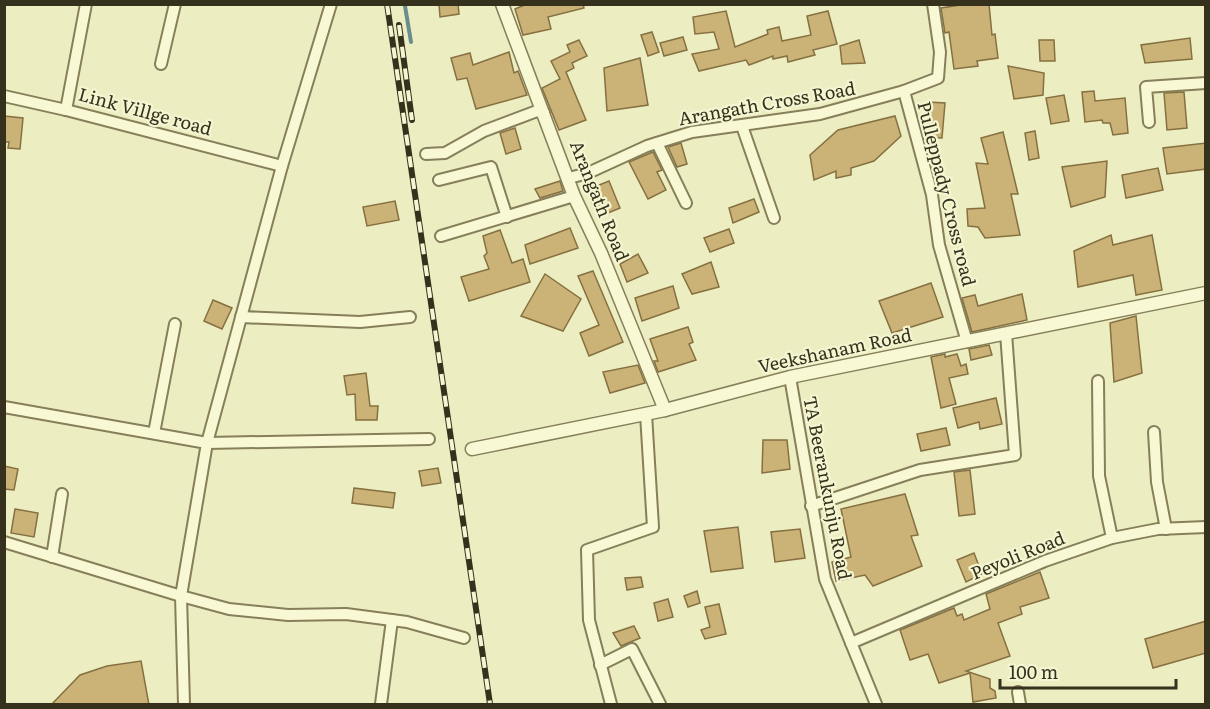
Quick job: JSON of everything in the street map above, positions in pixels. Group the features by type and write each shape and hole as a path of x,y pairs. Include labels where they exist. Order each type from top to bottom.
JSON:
{"street":[{"name":"Link Villge road","path":"86,4 66,110 282,166"},
{"path":"160,64 175,4"},
{"path":"184,705 181,596 207,443 282,166 331,4"},
{"name":"Arangath Road","path":"502,4 574,196 665,410"},
{"name":"Pulleppady Cross road","path":"933,4 940,52 938,78 904,92 932,195 939,245 967,342"},
{"path":"1149,122 1146,87 1206,83"},
{"name":"Arangath Cross Road","path":"569,178 588,173 657,143 692,132 820,114 904,92"},
{"path":"4,96 66,110"},
{"path":"426,154 445,153 491,128 537,111 544,113"},
{"path":"742,126 774,218"},
{"path":"657,143 686,203"},
{"path":"439,180 491,167 507,217"},
{"path":"441,236 574,196"},
{"name":"Veekshanam Road","path":"472,449 665,410 790,376 1206,292"},
{"path":"241,317 360,322 410,317"},
{"path":"154,433 175,324"},
{"path":"811,506 920,470 1015,455 1005,333"},
{"name":"TA Beerankunju Road","path":"790,376 825,579 876,705"},
{"path":"1098,381 1099,476 1112,538"},
{"path":"4,407 207,443 429,439"},
{"path":"611,705 589,620 586,550 653,527 646,414"},
{"path":"1154,432 1156,482 1166,529"},
{"path":"52,557 62,494"},
{"name":"Peyoli Road","path":"851,643 1045,561 1112,538 1166,529 1206,527"},
{"path":"4,542 229,609 288,615 346,614 392,620 464,638"},
{"path":"381,705 392,620"},
{"path":"600,665 632,649 660,705"}],"building":[{"path":"439,4 458,4 459,14 440,17"},
{"path":"527,4 583,4 584,8 548,17 551,29 523,35 515,9"},
{"path":"967,4 989,4 992,35 995,34 998,58 977,61 978,66 954,69 949,32 945,33 941,8"},
{"path":"726,11 735,47 768,34 767,30 779,27 782,41 811,35 807,16 828,11 837,44 813,50 815,55 788,62 787,56 773,59 773,56 749,65 746,60 699,71 692,54 719,49 714,32 695,34 693,17"},
{"path":"652,32 659,52 648,56 641,35"},
{"path":"683,37 687,50 664,56 660,43"},
{"path":"1190,38 1192,59 1145,63 1141,45"},
{"path":"579,40 587,56 572,63 574,68 566,72 586,120 559,130 542,88 560,79 551,61 570,52 567,45"},
{"path":"859,40 865,63 842,64 840,46"},
{"path":"1039,40 1054,40 1055,61 1040,61"},
{"path":"509,52 514,73 518,71 527,95 476,109 467,78 457,80 451,58 470,53 473,65"},
{"path":"640,58 648,105 607,111 604,68"},
{"path":"1008,66 1044,73 1043,95 1014,99"},
{"path":"1094,91 1095,101 1125,98 1128,133 1113,135 1110,123 1103,123 1102,120 1085,122 1082,92"},
{"path":"1184,92 1187,128 1167,130 1164,93"},
{"path":"1064,95 1069,121 1051,124 1046,98"},
{"path":"928,102 945,103 942,138 925,137"},
{"path":"4,116 23,118 20,149 8,148 9,142 4,142"},
{"path":"895,116 901,136 874,161 851,168 851,175 836,178 836,171 814,180 810,155 838,130"},
{"path":"515,128 521,149 506,154 500,133"},
{"path":"1035,131 1039,158 1029,160 1025,133"},
{"path":"1003,132 1018,194 1011,194 1020,235 985,238 978,227 968,226 967,209 985,208 976,163 988,164 981,138"},
{"path":"681,143 687,164 677,167 668,147"},
{"path":"1206,143 1206,169 1167,174 1163,148"},
{"path":"653,152 662,170 657,172 666,190 648,199 629,162"},
{"path":"1107,161 1105,197 1071,207 1062,167"},
{"path":"1158,168 1163,190 1126,198 1122,175"},
{"path":"560,181 563,191 540,198 535,189"},
{"path":"609,181 620,208 598,217 587,190"},
{"path":"754,199 759,212 733,223 729,208"},
{"path":"395,201 399,220 367,226 363,207"},
{"path":"570,228 578,248 530,264 525,245"},
{"path":"729,229 734,243 710,252 704,238"},
{"path":"500,230 512,263 523,259 530,282 469,301 461,277 489,269 484,256 487,253 483,236"},
{"path":"1111,235 1113,245 1152,235 1162,290 1136,295 1133,275 1078,287 1074,251"},
{"path":"638,254 648,273 627,282 620,264"},
{"path":"711,262 719,287 692,294 682,274"},
{"path":"593,271 623,342 589,356 580,333 599,325 578,276"},
{"path":"545,274 581,299 563,331 521,316"},
{"path":"931,283 943,317 892,333 879,301"},
{"path":"673,286 679,308 642,321 635,298"},
{"path":"1022,294 1027,320 972,332 962,298 975,295 978,306"},
{"path":"213,300 232,308 222,329 204,321"},
{"path":"1136,316 1142,373 1114,382 1110,323"},
{"path":"688,327 693,342 689,344 696,360 658,372 654,361 658,361 650,339"},
{"path":"989,345 992,355 971,360 969,349"},
{"path":"945,354 945,357 957,354 961,366 966,364 968,374 949,378 956,404 941,408 931,357"},
{"path":"638,365 645,383 610,393 603,372"},
{"path":"366,373 370,406 378,406 377,420 356,420 355,394 347,395 344,376"},
{"path":"996,398 1002,424 980,429 979,422 958,428 953,408"},
{"path":"946,428 950,445 921,451 917,434"},
{"path":"763,440 787,440 790,469 762,473"},
{"path":"4,466 18,469 14,490 4,489"},
{"path":"438,468 441,483 422,486 419,471"},
{"path":"970,470 975,514 959,516 954,472"},
{"path":"354,488 395,493 393,508 352,503"},
{"path":"905,494 918,535 911,536 922,566 873,586 865,575 836,581 832,562 851,557 841,509"},
{"path":"15,509 38,513 34,537 11,533"},
{"path":"738,527 743,568 711,572 704,531"},
{"path":"800,529 805,558 775,562 771,532"},
{"path":"974,553 982,574 966,582 957,560"},
{"path":"1040,572 1049,598 1020,607 1022,614 998,623 1010,656 966,671 990,679 990,688 995,691 996,698 973,702 970,673 939,683 928,654 910,660 900,630 954,608 957,616 962,614 964,620 990,609 986,594"},
{"path":"641,577 643,587 627,590 625,578"},
{"path":"697,591 700,603 688,607 684,596"},
{"path":"668,599 673,617 658,621 654,603"},
{"path":"719,604 726,634 705,639 701,630 710,627 705,607"},
{"path":"1206,621 1206,653 1153,668 1145,639"},
{"path":"634,626 640,638 621,646 613,633"},
{"path":"141,661 149,705 51,705 80,675 107,666"}],"waterway":[{"path":"405,6 411,42"}],"railway":[{"path":"387,4 490,704"},
{"path":"399,25 412,120"}]}
